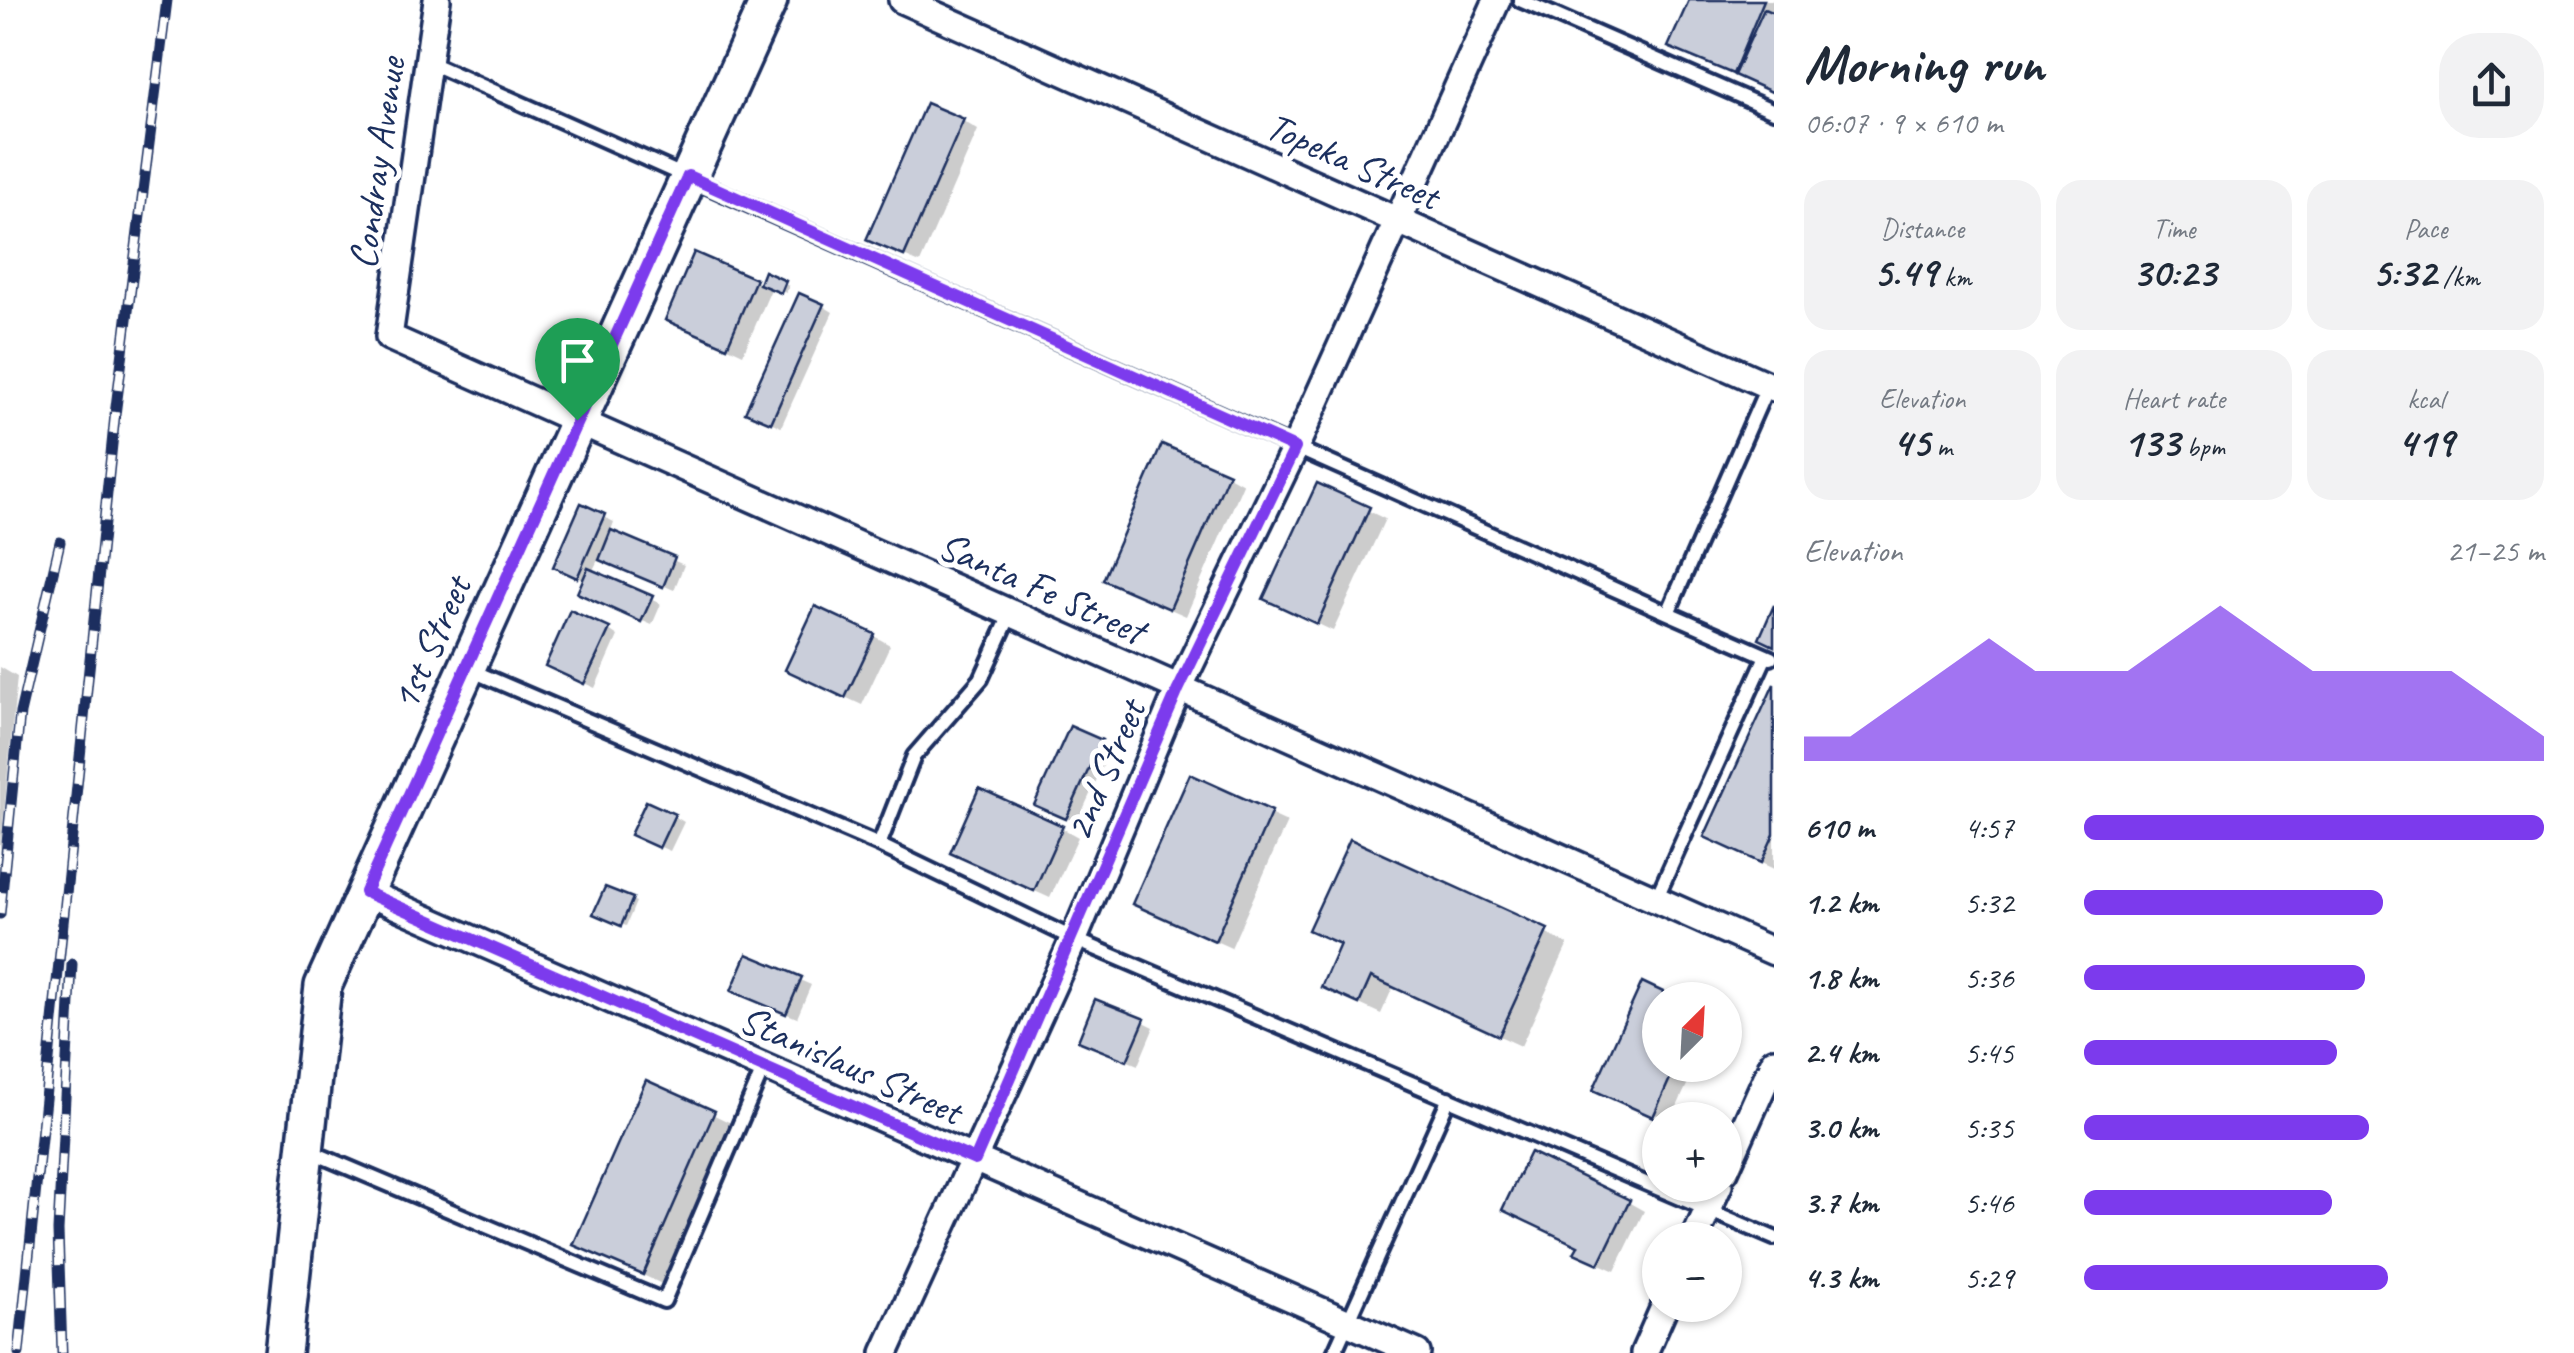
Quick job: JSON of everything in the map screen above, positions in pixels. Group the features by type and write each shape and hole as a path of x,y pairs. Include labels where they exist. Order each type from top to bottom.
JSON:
{"street":[{"name":"Condray Avenue","path":"389,337 437,0"},
{"name":"1st Street","path":"283,1353 324,986 769,0"},
{"name":"Topeka Street","path":"902,0 1771,386"},
{"name":"2nd Street","path":"886,1353 1074,939 1178,690 1295,448 1497,0"},
{"name":"Santa Fe Street","path":"389,337 1774,952"},
{"name":"Stanislaus Street","path":"365,892 1417,1353"},
{"path":"1742,1133 1774,1061"},
{"path":"1644,1353 1658,1322"}],"lane":[{"path":"1520,0 1774,111"},
{"path":"428,62 1770,658 1656,900"},
{"path":"1668,614 1771,386"},
{"path":"878,845 914,756 981,679 1011,613"},
{"path":"466,668 878,845 1074,939 1449,1098 1642,1170"},
{"path":"306,1149 664,1301 764,1066"},
{"path":"1334,1353 1449,1098"},
{"path":"1721,1202 1774,1238"}],"building":[{"path":"1689,0 1764,0 1733,74 1668,47"},
{"path":"1764,9 1774,13 1774,93 1734,75"},
{"path":"926,103 964,119 904,256 866,240"},
{"path":"694,252 756,279 727,347 665,320"},
{"path":"764,271 786,281 781,293 759,284"},
{"path":"799,293 824,304 771,423 745,412"},
{"path":"1162,444 1229,473 1170,609 1103,580"},
{"path":"1317,483 1370,507 1317,624 1263,599"},
{"path":"581,503 605,514 577,578 553,567"},
{"path":"611,530 675,557 663,587 599,560"},
{"path":"588,568 653,596 641,622 577,593"},
{"path":"1774,605 1774,646 1759,639"},
{"path":"815,606 875,634 845,698 785,670"},
{"path":"570,610 610,628 584,684 545,666"},
{"path":"1774,684 1774,834 1761,863 1704,837"},
{"path":"1070,726 1102,740 1066,819 1034,805"},
{"path":"1190,774 1272,811 1215,941 1132,904"},
{"path":"979,788 1063,826 1034,891 950,853"},
{"path":"646,801 675,814 659,848 630,835"},
{"path":"1350,839 1548,929 1499,1036 1371,977 1359,1004 1321,987 1340,944 1308,930"},
{"path":"605,887 633,898 621,926 593,914"},
{"path":"747,954 802,977 786,1014 731,991"},
{"path":"1642,982 1642,1082 1668,1082 1660,1102 1642,1102 1642,1112 1593,1090"},
{"path":"1095,999 1145,1019 1127,1061 1078,1041"},
{"path":"646,1080 715,1111 643,1275 573,1245"},
{"path":"1530,1152 1630,1200 1599,1264 1574,1253 1578,1246 1502,1210"}],"railway":[{"path":"19,1353 115,415 167,0"},
{"path":"0,914 20,713 60,542"},
{"path":"62,1353 58,1231 72,964"}],"route":[{"path":"688,176 1295,448 1178,690 1074,939 975,1160 365,892 577,420 688,176"}]}
